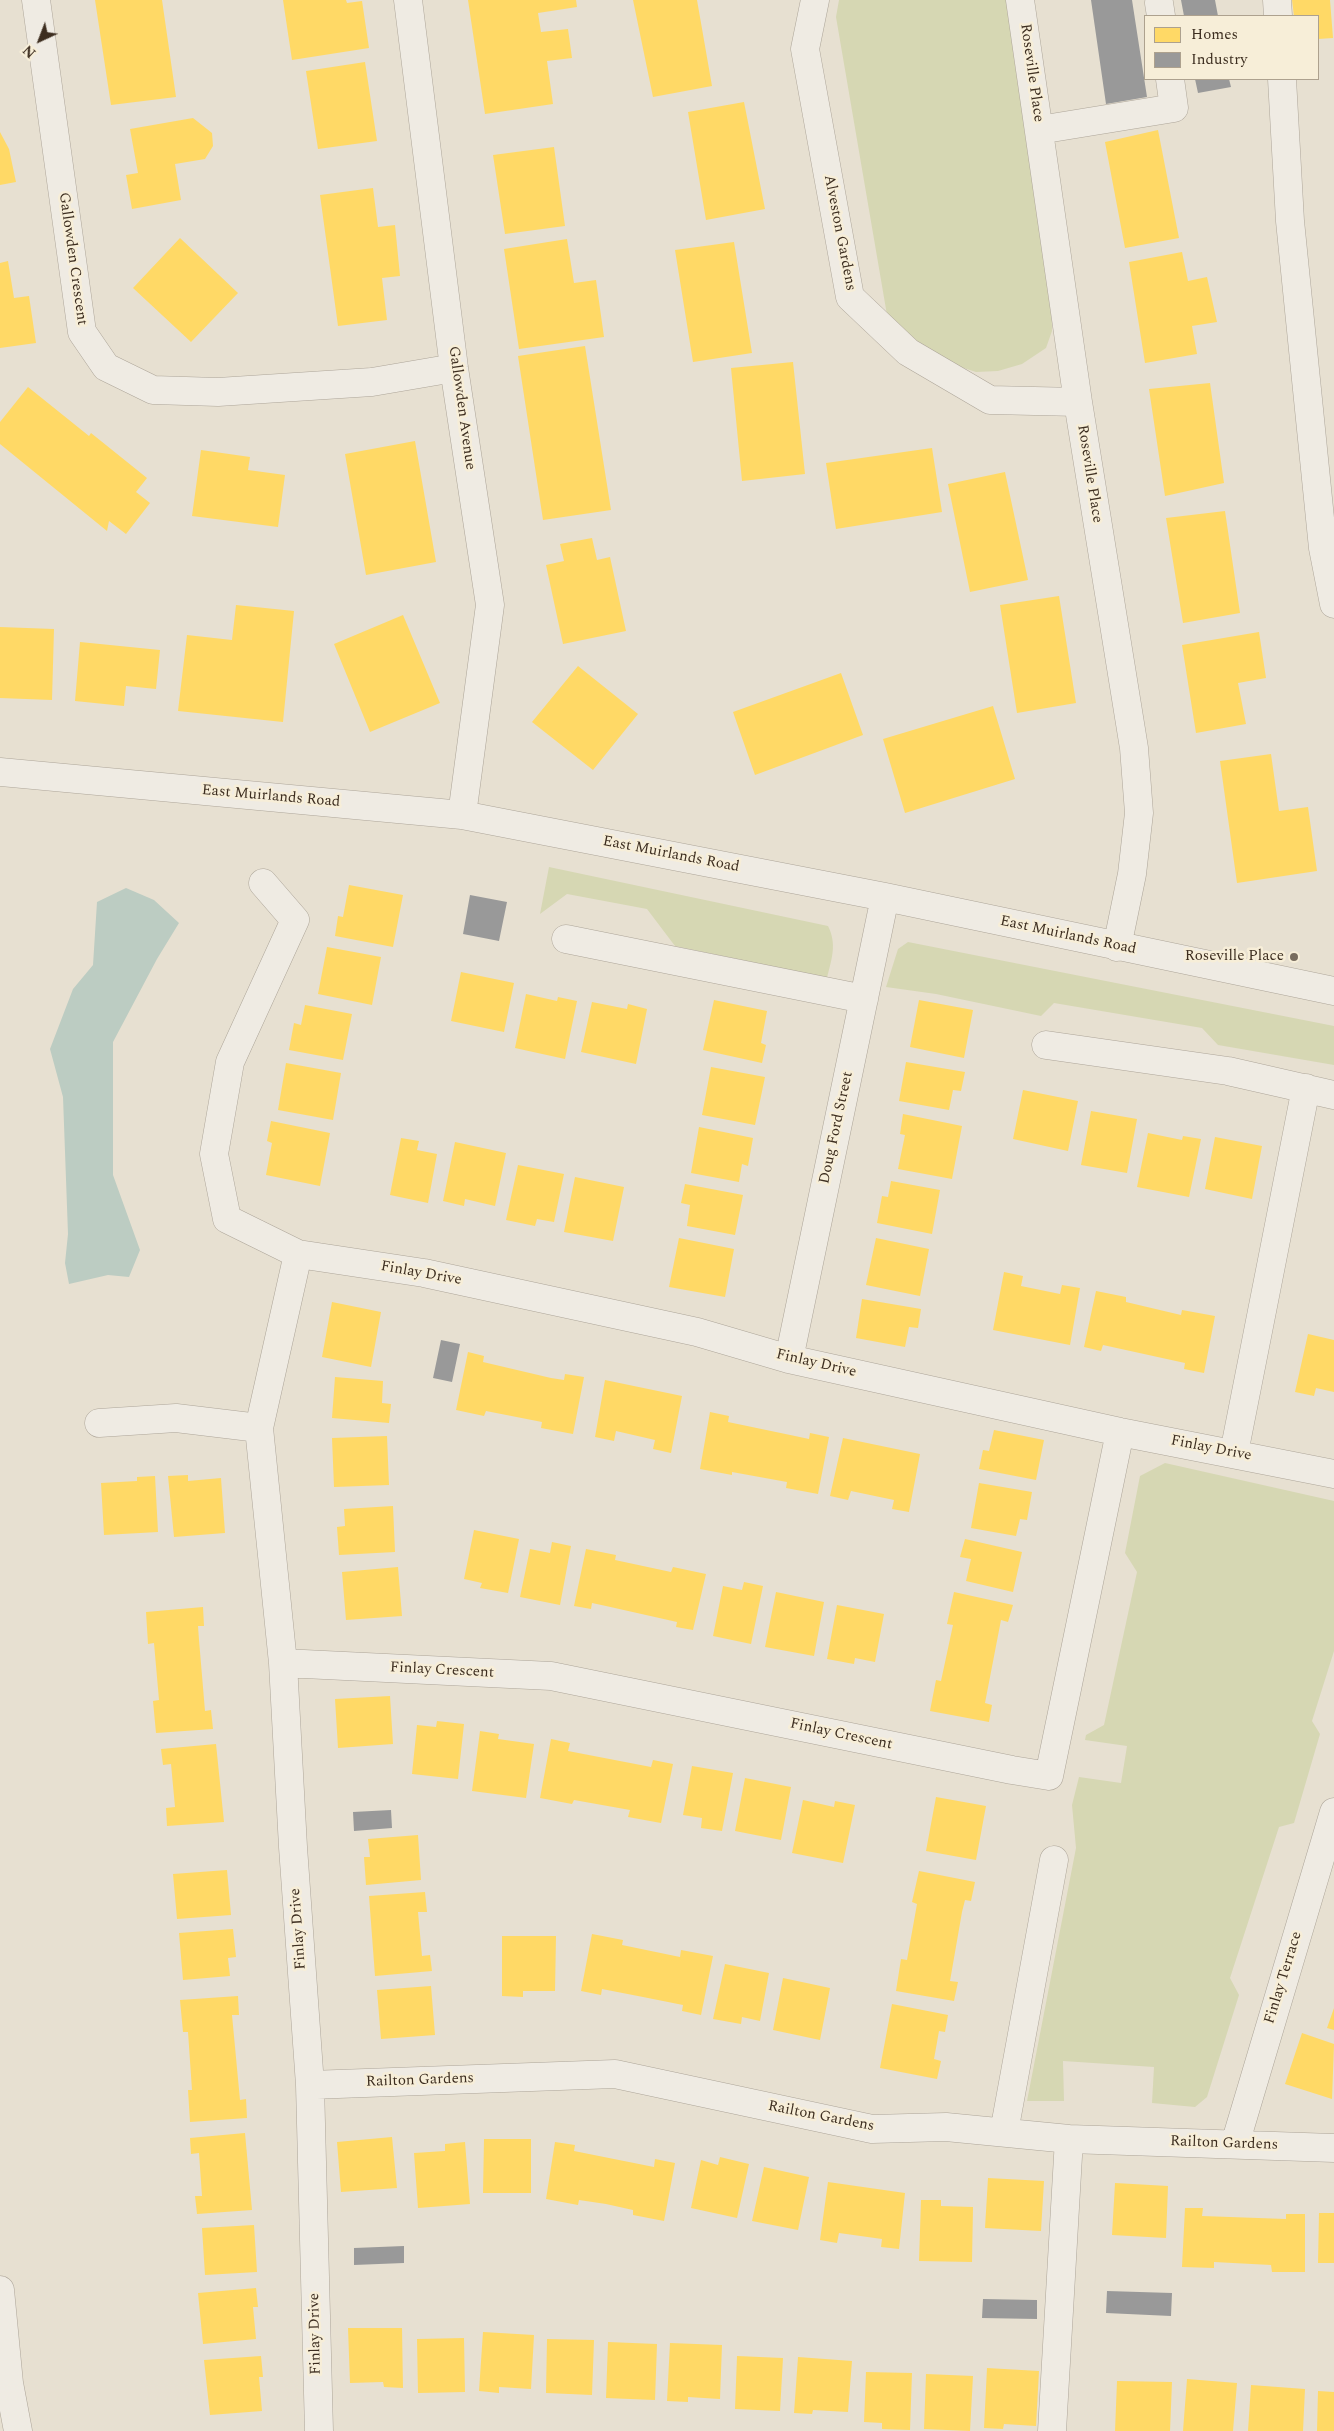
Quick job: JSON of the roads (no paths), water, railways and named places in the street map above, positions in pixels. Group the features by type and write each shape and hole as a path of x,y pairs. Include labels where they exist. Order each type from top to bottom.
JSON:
{"street":[{"name":"Gallowden Crescent","path":"36,0 82,332 106,367 153,390 218,392 372,382 454,368"},
{"name":"Gallowden Avenue","path":"408,0 454,368 490,605 462,815"},
{"name":"Alveston Gardens","path":"815,0 805,49 850,298 908,352 990,400 1078,402"},
{"name":"Roseville Place","path":"1020,0 1078,402 1134,748 1138,803 1132,874 1117,947"},
{"path":"1277,0 1278,15"},
{"path":"1039,130 1174,108 1170,80"},
{"path":"1282,80 1296,280 1323,548 1334,604"},
{"name":"East Muirlands Road","path":"0,772 462,815 885,897 1334,991"},
{"name":"Finlay Drive","path":"263,883 295,920 230,1062 214,1154 227,1218 298,1254 424,1273 697,1332 789,1359 1120,1432 1334,1474"},
{"name":"Doug Ford Street","path":"789,1359 885,897"},
{"path":"566,940 864,999"},
{"path":"1046,1046 1228,1071 1334,1095"},
{"path":"1234,1453 1306,1088"},
{"name":"Finlay Drive","path":"298,1254 259,1428 284,1663 293,1847 310,2085 319,2431"},
{"path":"99,1423 176,1418 259,1428"},
{"name":"Finlay Crescent","path":"284,1663 551,1676 1049,1776 1120,1432"},
{"name":"Finlay Terrace","path":"1235,2144 1334,1812"},
{"path":"1004,2132 1054,1860"},
{"name":"Railton Gardens","path":"310,2085 615,2074 872,2129 946,2127 1069,2139 1334,2148"},
{"path":"1052,2431 1069,2139"},
{"path":"0,2290 9,2383 18,2431"}],"place":[{"name":"Roseville Place","path":"1294,957"}]}
